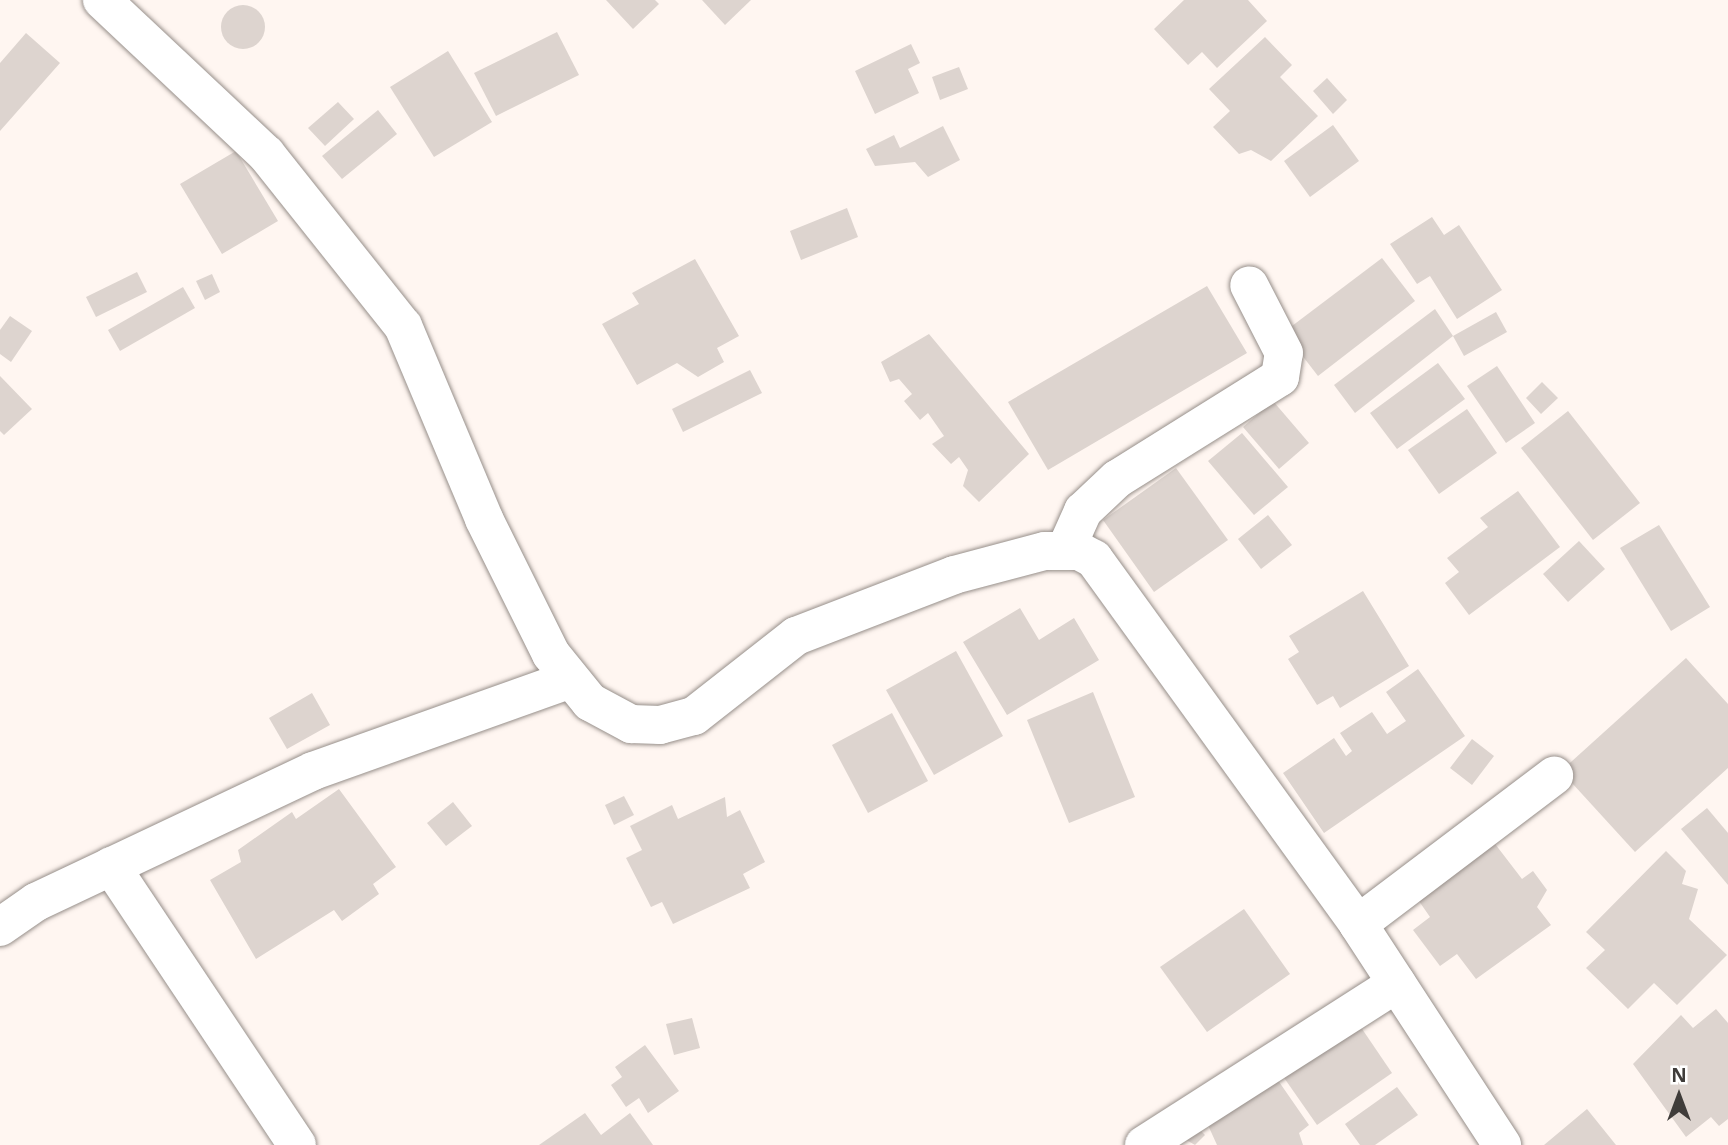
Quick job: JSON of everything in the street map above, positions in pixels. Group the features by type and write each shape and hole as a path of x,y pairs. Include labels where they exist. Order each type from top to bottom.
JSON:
{"street":[{"path":"102,0 267,154 403,326 484,519 568,680 609,714 660,725 694,716 796,635 954,575 1066,549 1094,559 1358,924 1502,1145"},
{"path":"1066,549 1083,511 1117,479 1280,377 1283,353 1249,285"},
{"path":"0,927 111,866 313,771 568,680"},
{"path":"1358,924 1554,776"},
{"path":"111,866 297,1145"},
{"path":"1144,1145 1396,984"}],"building":[{"path":"606,0 655,0 659,4 633,29"},
{"path":"702,0 751,0 725,25"},
{"path":"1184,0 1248,0 1267,21 1217,68 1202,52 1188,65 1154,29"},
{"path":"243,5 259,11 265,27 259,43 243,49 227,43 221,27 227,11"},
{"path":"557,32 579,75 496,116 474,73"},
{"path":"26,33 60,63 0,131 0,63"},
{"path":"1265,37 1292,65 1280,77 1318,116 1271,161 1251,150 1239,154 1213,127 1230,111 1209,89"},
{"path":"911,44 920,63 908,69 919,93 875,114 855,71"},
{"path":"448,51 492,122 434,157 390,87"},
{"path":"959,67 968,89 940,100 932,77"},
{"path":"1327,78 1347,100 1333,114 1313,91"},
{"path":"338,102 354,119 325,146 308,128"},
{"path":"378,110 397,134 342,179 322,156"},
{"path":"1333,125 1359,161 1310,197 1284,161"},
{"path":"943,126 960,160 928,177 915,162 875,166 866,149 894,135 900,148"},
{"path":"236,151 278,221 222,254 180,184"},
{"path":"847,208 858,237 801,260 790,231"},
{"path":"1432,217 1444,235 1459,225 1502,290 1457,319 1430,276 1417,284 1390,244"},
{"path":"1382,258 1415,301 1318,376 1284,332"},
{"path":"695,259 739,336 717,348 724,362 698,377 677,363 637,385 602,324 639,304 632,293"},
{"path":"137,272 147,292 96,317 86,297"},
{"path":"212,274 220,292 205,300 196,281"},
{"path":"1207,286 1247,353 1048,470 1008,402"},
{"path":"183,287 195,308 120,351 108,330"},
{"path":"1435,309 1453,336 1355,413 1334,385"},
{"path":"1496,312 1507,332 1464,356 1453,336"},
{"path":"10,316 32,331 11,362 0,354 0,330"},
{"path":"929,334 1029,454 979,502 963,486 968,470 959,457 951,464 932,444 944,436 928,413 920,420 904,401 912,394 899,379 890,382 881,362"},
{"path":"1438,363 1465,399 1397,449 1370,413"},
{"path":"1497,366 1535,423 1506,443 1467,386"},
{"path":"750,370 762,393 683,432 672,409"},
{"path":"0,376 32,409 4,435 0,431"},
{"path":"1542,382 1558,398 1541,414 1526,398"},
{"path":"1273,401 1309,443 1279,469 1243,427"},
{"path":"1467,409 1497,453 1439,494 1408,450"},
{"path":"1568,411 1640,503 1593,540 1521,448"},
{"path":"1242,433 1288,487 1254,515 1208,461"},
{"path":"1176,468 1228,540 1154,592 1103,520"},
{"path":"1518,491 1560,547 1469,615 1445,583 1459,572 1447,558 1488,527 1480,518"},
{"path":"1268,515 1292,545 1261,569 1238,539"},
{"path":"1659,525 1710,607 1671,631 1620,548"},
{"path":"1579,541 1605,569 1568,602 1543,574"},
{"path":"1363,591 1409,666 1340,708 1333,696 1317,705 1288,659 1299,652 1289,636"},
{"path":"1020,608 1039,640 1074,618 1099,660 1007,715 963,642"},
{"path":"956,651 1003,736 934,775 886,690"},
{"path":"1686,658 1728,704 1728,768 1635,852 1561,771"},
{"path":"1418,669 1465,736 1324,833 1283,773 1334,738 1346,756 1352,751 1340,733 1372,712 1387,734 1406,721 1386,692"},
{"path":"1093,692 1135,797 1069,823 1027,720"},
{"path":"312,693 330,725 287,749 269,718"},
{"path":"892,713 928,781 868,813 832,745"},
{"path":"1472,739 1494,756 1472,785 1450,768"},
{"path":"339,789 396,867 373,884 379,894 342,921 334,910 256,959 210,880 241,862 238,850 292,812 296,819"},
{"path":"624,796 634,815 614,825 605,805"},
{"path":"725,797 727,817 740,810 765,862 743,874 750,888 673,924 662,902 651,907 626,858 642,850 630,826 672,805 678,819"},
{"path":"453,802 472,826 446,846 427,823"},
{"path":"1707,808 1728,833 1728,885 1681,829"},
{"path":"1489,836 1522,879 1533,871 1547,890 1537,907 1551,925 1476,979 1457,954 1440,966 1413,930 1430,917 1412,891"},
{"path":"1666,851 1686,871 1682,884 1698,889 1689,919 1727,955 1677,1005 1654,983 1628,1009 1586,968 1605,950 1586,932"},
{"path":"1244,909 1290,974 1207,1032 1160,967"},
{"path":"1716,1009 1728,1023 1728,1119 1719,1126 1711,1117 1686,1137 1633,1064 1681,1015 1693,1028"},
{"path":"692,1018 700,1048 674,1055 666,1024"},
{"path":"1356,1020 1392,1073 1317,1125 1280,1072"},
{"path":"645,1045 679,1091 648,1113 639,1098 626,1107 611,1085 622,1077 615,1067"},
{"path":"1275,1076 1309,1125 1299,1133 1303,1145 1217,1145 1207,1123"},
{"path":"1397,1087 1418,1115 1375,1145 1360,1145 1345,1124"},
{"path":"1587,1109 1616,1145 1544,1145"},
{"path":"585,1113 601,1135 630,1113 653,1145 539,1145"},
{"path":"1191,1121 1205,1135 1195,1145 1176,1134"}]}
